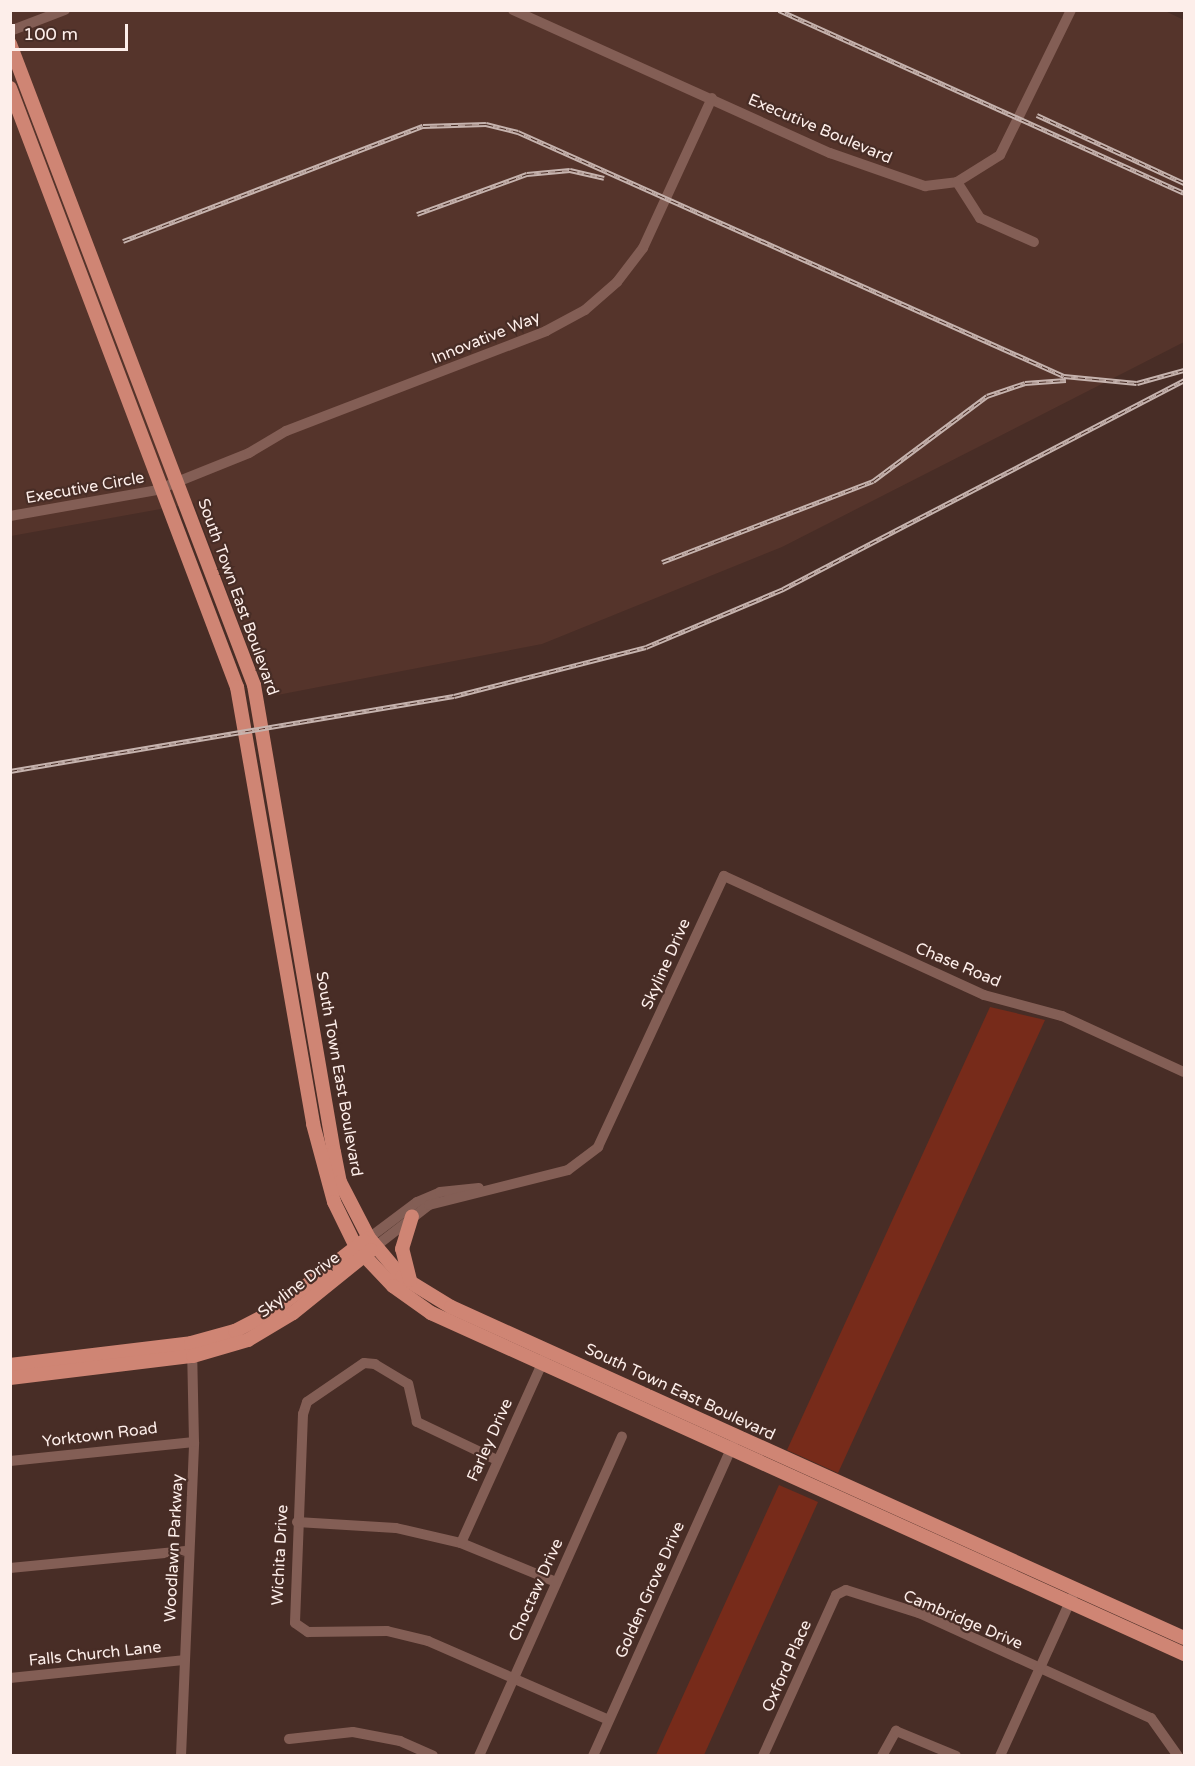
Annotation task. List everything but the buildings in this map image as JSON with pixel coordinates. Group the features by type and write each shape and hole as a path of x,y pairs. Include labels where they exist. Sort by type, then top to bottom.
{"main road":[{"name":"South Town East Boulevard","path":"10,44 179,482 220,592 261,714 340,1182 373,1242 414,1287 545,1355 1073,1595 1185,1638"},
{"name":"South Town East Boulevard","path":"10,88 165,487 243,713 313,1124 334,1202 360,1251 393,1286 431,1313 545,1355"},
{"path":"81,268 95,263"},
{"path":"205,598 220,592"},
{"path":"412,1216 402,1249 414,1287"},
{"name":"Skyline Drive","path":"10,1378 192,1349 272,1312 373,1242"},
{"name":"Skyline Drive","path":"10,1365 192,1349"},
{"name":"South Town East Boulevard","path":"1073,1595 1185,1654"}],"street":[{"path":"10,31 65,10"},
{"name":"Executive Boulevard","path":"513,10 898,178 925,186 957,182 1000,155 1071,10"},
{"name":"Innovative Way","path":"165,487 286,431 546,331 585,310 617,282 643,248 712,98"},
{"path":"957,182 980,218 1034,242"},
{"name":"Executive Circle","path":"10,516 165,487"},
{"name":"Skyline Drive","path":"373,1242 417,1202 440,1192 482,1188 568,1170 597,1147 724,876"},
{"name":"Chase Road","path":"724,876 984,995 1062,1016 1185,1072"},
{"name":"Skyline Drive","path":"373,1242 412,1216 482,1188"},
{"name":"Woodlawn Parkway","path":"181,1755 183,1660 194,1442 192,1349"},
{"name":"Farley Drive","path":"461,1543 545,1355"},
{"name":"Wichita Drive","path":"497,1460 417,1422 408,1384 364,1363 308,1401 297,1522 295,1623 308,1632 387,1631 428,1641 609,1719"},
{"name":"Choctaw Drive","path":"479,1755 622,1436"},
{"name":"Yorktown Road","path":"10,1461 194,1442"},
{"name":"Golden Grove Drive","path":"593,1755 734,1442"},
{"path":"297,1522 396,1528 461,1543 556,1582"},
{"path":"10,1568 188,1551"},
{"name":"Cambridge Drive","path":"841,1591 919,1613 1150,1718 1178,1755"},
{"name":"Oxford Place","path":"763,1755 841,1591"},
{"path":"1000,1755 1073,1595"},
{"name":"Falls Church Lane","path":"10,1678 183,1660"},
{"path":"882,1755 891,1735 904,1731 956,1755"},
{"path":"289,1739 353,1732 400,1741 433,1755"}],"shaded area":[{"path":"1163,10 1184,20 1184,342 782,547 542,644 267,697 194,503 11,536 11,11"},
{"path":"990,1007 1045,1020 838,1473 787,1450"},
{"path":"779,1485 818,1502 704,1755 656,1755"}],"railway":[{"path":"779,10 1184,193"},
{"path":"1037,115 1184,183"},
{"path":"123,241 423,126 486,124 518,132 1064,376 1137,383 1184,370"},
{"path":"417,214 527,174 570,170 604,178"},
{"path":"662,562 873,481 987,396 1025,383 1066,380"},
{"path":"10,771 454,696 646,647 783,589 1184,380"}]}
